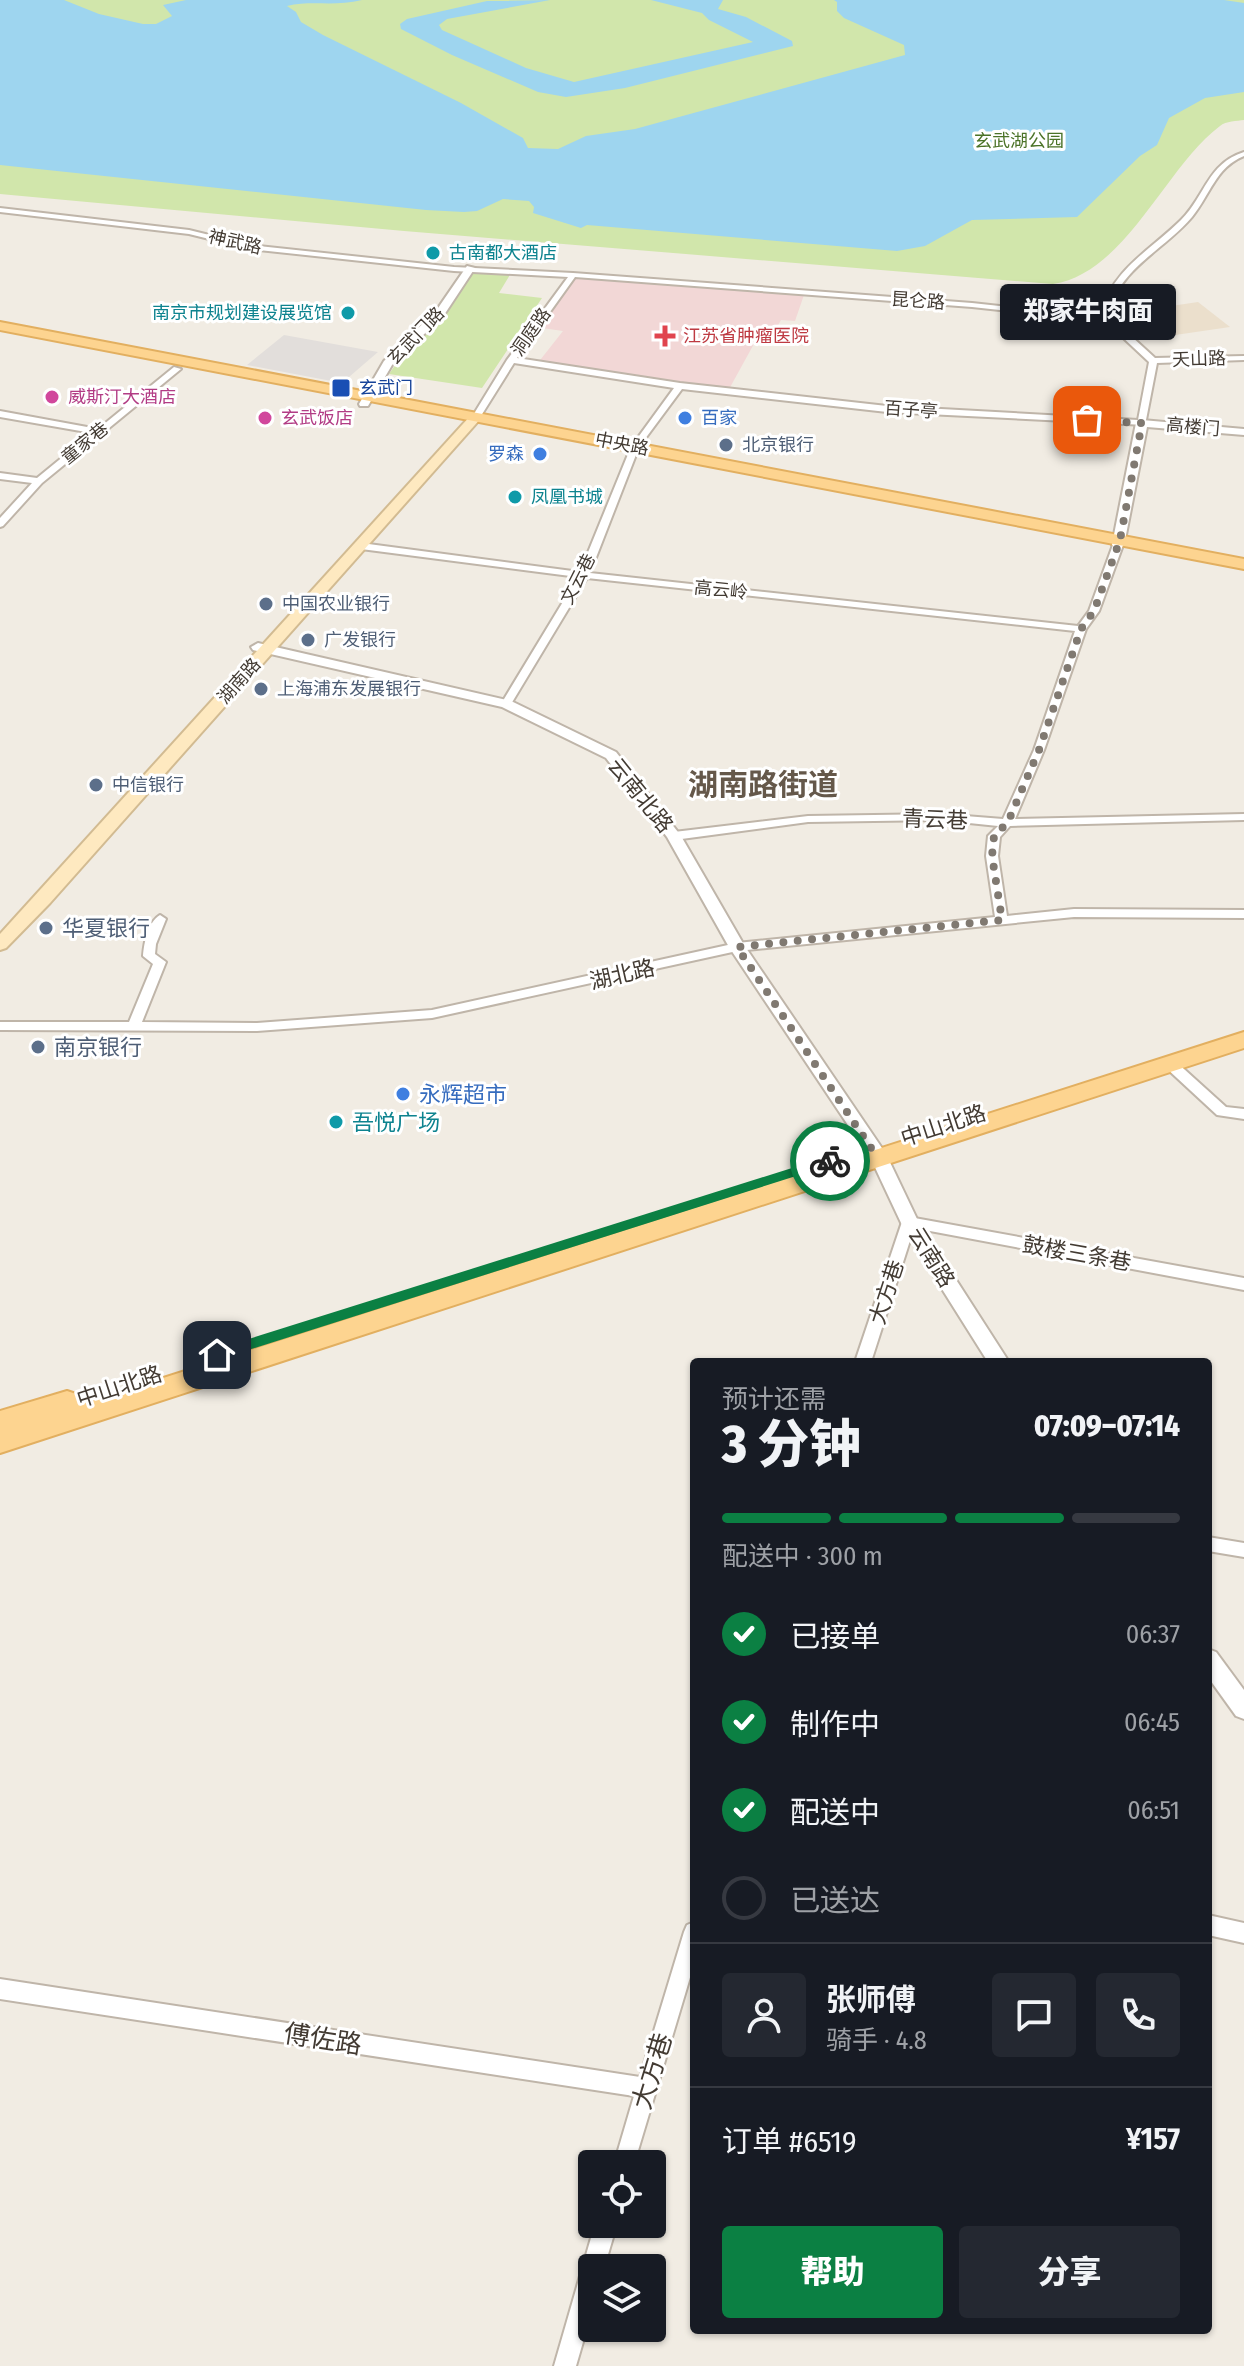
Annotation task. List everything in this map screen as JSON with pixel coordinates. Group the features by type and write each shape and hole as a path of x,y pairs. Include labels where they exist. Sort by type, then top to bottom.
{"main road":[{"name":"中央路","path":"0,326 366,400 1244,569"},
{"name":"中央路","path":"0,336 366,400"},
{"name":"湖南路","path":"0,944 44,899 262,648 361,546 470,420"},
{"name":"湖南路","path":"0,932 470,420"},
{"name":"中山北路","path":"0,1442 876,1154 1244,1029"},
{"path":"876,1154 1244,1040"},
{"name":"中山北路","path":"0,1422 876,1154"}],"street":[{"path":"1002,920 992,856 994,836 1008,822 1039,750 1081,629 1094,611 1119,543 1153,361 1104,316 1105,299 1148,250 1185,221 1220,166 1244,154"},
{"name":"神武路","path":"0,210 189,232 250,247 573,275"},
{"name":"玄武门路","path":"366,400 388,363 440,313 470,268"},
{"name":"昆仑路","path":"573,275 972,305 1072,316 1104,316"},
{"name":"洞庭路","path":"470,420 573,275"},
{"name":"天山路","path":"1153,361 1244,358"},
{"name":"百子亭","path":"511,360 680,386 887,409 1142,423"},
{"name":"童家巷","path":"0,524 39,481 177,369"},
{"path":"633,451 680,386"},
{"path":"0,414 100,432"},
{"name":"高楼门","path":"1142,423 1244,432"},
{"name":"文云巷","path":"506,704 584,575 633,451"},
{"path":"0,476 39,481"},
{"name":"高云岭","path":"361,546 584,575 1081,629"},
{"name":"云南北路","path":"262,648 506,704 611,755 674,836 737,947 876,1154"},
{"name":"青云巷","path":"674,836 808,819 940,817 1004,823 1244,817"},
{"name":"湖北路","path":"0,1026 257,1027 432,1014 737,947 1074,913 1244,914"},
{"path":"133,1028 160,962 149,956 150,944 160,919"},
{"path":"1169,1063 1222,1112 1244,1114"},
{"name":"云南路","path":"876,1154 909,1222 996,1358"},
{"name":"鼓楼三条巷","path":"909,1222 1244,1284"},
{"name":"大方巷","path":"864,1358 909,1222"},
{"path":"1212,1545 1244,1550"},
{"path":"1212,1664 1244,1708"},
{"path":"1212,1926 1244,1933"},
{"name":"大方巷","path":"628,2150 690,1945"},
{"name":"傅佐路","path":"0,1989 647,2088"},
{"path":"565,2366 578,2321"}],"shaded area":[{"name":"江苏省肿瘤医院","path":"573,275 805,292 795,321 781,320 768,343 755,342 728,391 537,364 563,331 535,327"},
{"path":"1198,302 1230,327 1134,341 1104,316"},
{"path":"284,335 378,352 342,383 247,365"}],"green space":[{"name":"玄武湖公园","path":"0,0 1244,0 1244,120 1222,124 1200,144 1123,240 1102,260 1079,276 1053,284 404,231 0,194"},
{"path":"474,270 511,273 499,293 542,298 482,388 389,374 412,341 444,313"}],"water":[{"name":"玄武湖公园","path":"0,0 64,0 99,14 156,24 172,16 163,5 186,0 362,0 287,6 296,12 301,22 323,35 461,103 523,138 528,148 558,149 586,136 635,129 905,55 904,45 844,18 837,11 834,0 1224,0 1244,3 1244,92 1205,98 1169,118 1157,145 1140,156 1077,217 972,220 925,246 897,251 587,225 581,228 533,213 534,207 529,201 503,199 477,211 426,210 0,165"},
{"path":"550,0 447,19 439,25 442,30 526,68 574,82 753,42 709,20 702,13 651,0 723,0 718,9 746,17 792,41 793,46 625,88 566,97 538,92 452,55 401,29 400,24 407,19 487,1"}],"way so far":[{"path":"830,1161 871,1148 737,947 1002,920 992,856 994,836 1008,822 1039,750 1081,629 1094,611 1120,540 1142,423 1087,420"}],"place":[{"name":"古南都大酒店","path":"433,253"},
{"name":"南京市规划建设展览馆","path":"348,313"},
{"name":"江苏省肿瘤医院","path":"665,336"},
{"name":"玄武门","path":"341,388"},
{"name":"威斯汀大酒店","path":"52,397"},
{"name":"玄武饭店","path":"265,418"},
{"name":"百家","path":"685,418"},
{"name":"郑家牛肉面","path":"1087,420"},
{"name":"北京银行","path":"726,445"},
{"name":"罗森","path":"540,454"},
{"name":"凤凰书城","path":"515,497"},
{"name":"中国农业银行","path":"266,604"},
{"name":"广发银行","path":"308,640"},
{"name":"上海浦东发展银行","path":"261,689"},
{"name":"中信银行","path":"96,785"},
{"name":"华夏银行","path":"46,928"},
{"name":"南京银行","path":"38,1047"},
{"name":"永辉超市","path":"403,1094"},
{"name":"吾悦广场","path":"336,1122"}],"district":[{"name":"湖南路街道","path":"763,785"}],"route":[{"path":"217,1355 830,1161"}]}
